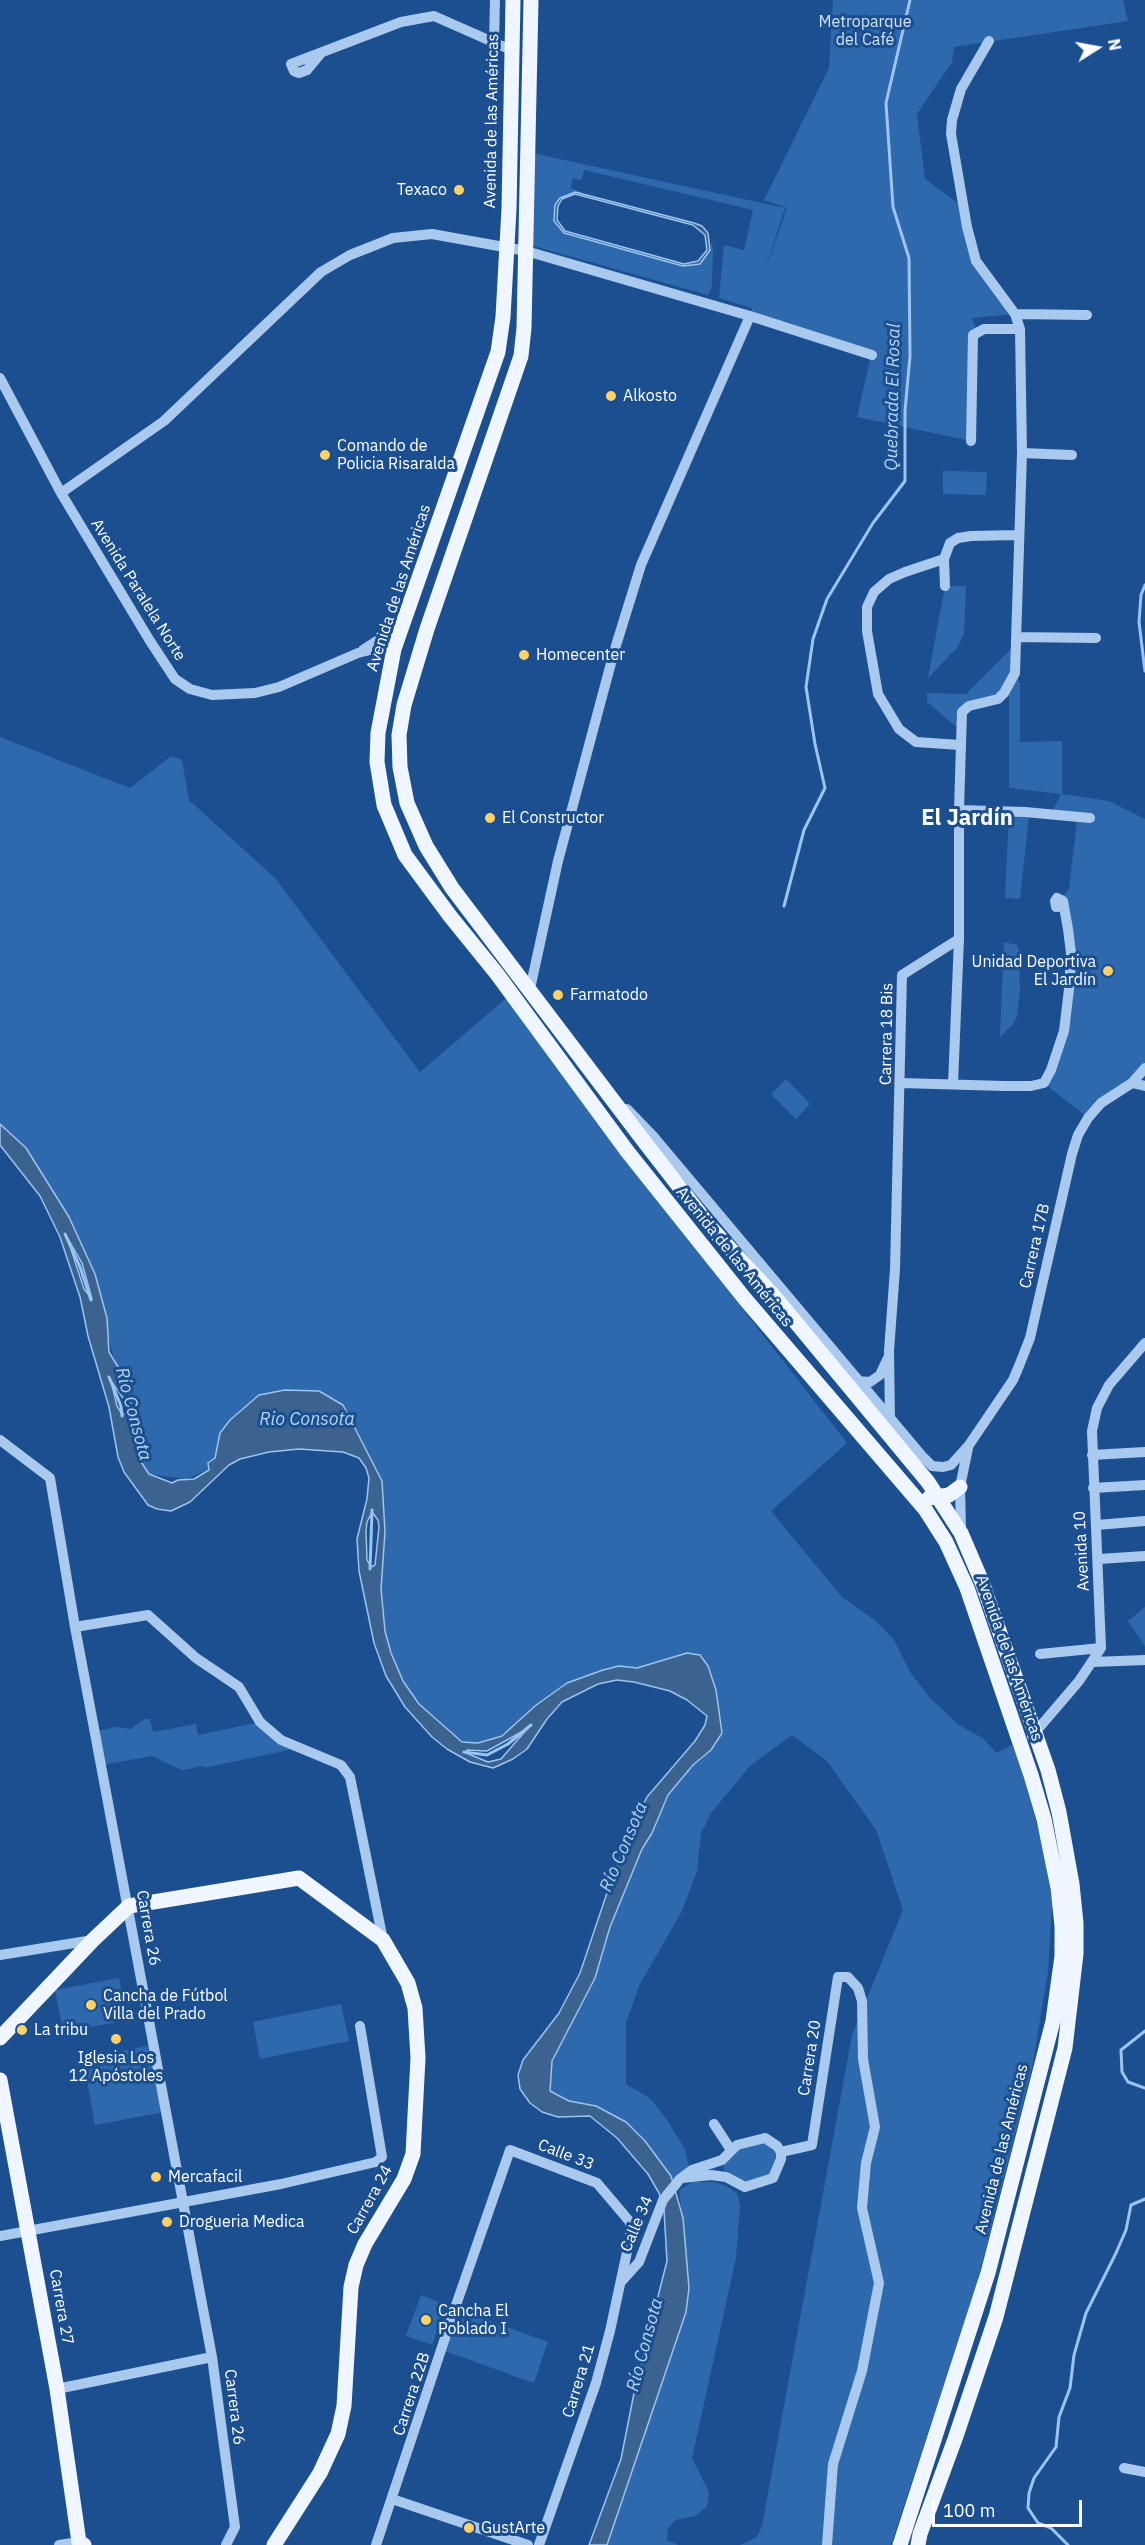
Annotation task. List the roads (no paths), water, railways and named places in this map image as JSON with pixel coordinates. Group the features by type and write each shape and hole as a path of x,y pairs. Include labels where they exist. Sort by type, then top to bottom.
{"main road":[{"name":"Avenida de las Américas","path":"513,0 509,209 503,317 498,352 394,650 382,702 378,733 377,762 384,805 405,855 497,974 627,1151 745,1299 925,1509 946,1542 967,1588 1020,1742 1044,1819 1058,1888 1062,1956 1053,2020 988,2273 900,2545"},
{"name":"Avenida de las Américas","path":"531,0 526,251 521,356 427,628 404,705 399,735 400,767 407,803 426,846 452,888 712,1229 774,1296 894,1440 961,1533 982,1582 1036,1735 1059,1812 1072,1884 1076,1923 1075,1975 1065,2048 996,2317 918,2545"},
{"path":"497,974 521,994 530,989"},
{"path":"745,1299 753,1293 761,1296 810,1351 841,1378"},
{"path":"878,1454 891,1462 919,1492 928,1498 949,1495 960,1487"},
{"name":"Carrera 24","path":"129,1906 299,1878 383,1940 408,1983 415,2008 418,2082 413,2154 404,2179 365,2244 356,2265 351,2287 344,2406 338,2434 320,2473 274,2545"},
{"path":"0,2038 93,1940 129,1906"},
{"name":"Carrera 27","path":"0,2080 57,2389 81,2543"}],"street":[{"path":"494,42 495,0"},
{"path":"321,53 401,22 434,16 511,50"},
{"path":"952,1084 959,939 962,712 969,706 998,699 1015,673 1020,535 1022,453 1020,330 1015,314 976,261 967,228 951,134 952,120 961,89 989,41"},
{"path":"61,493 164,421 321,272 350,255 393,238 432,234 526,251 750,316 872,355"},
{"path":"1015,314 1087,315"},
{"path":"530,989 561,850 614,652 641,566 750,316"},
{"path":"971,441 973,335 984,329 1020,330"},
{"name":"Avenida Paralela Norte","path":"0,378 61,493 175,679 190,689 212,695 255,693 279,687 358,653 404,624"},
{"path":"1022,453 1072,455"},
{"path":"945,586 944,560 950,543 958,538 1020,535"},
{"path":"944,560 889,579 874,592 867,607 867,631 878,694 899,729 916,742 960,746"},
{"path":"1016,637 1096,638"},
{"name":"Avenida Paralela Norte","path":"358,653 370,650 394,650"},
{"path":"959,810 1025,812 1090,818"},
{"path":"901,1083 1031,1086 1044,1083 1051,1070 1064,1031 1069,989 1071,952 1063,906"},
{"name":"Carrera 18 Bis","path":"894,1440 890,1419 889,1351 895,1269 902,975 959,939"},
{"name":"Carrera 17B","path":"890,1419 932,1466 944,1467 951,1464 969,1445 1013,1380 1030,1338 1078,1135 1088,1118 1101,1103 1132,1083 1145,1068"},
{"path":"1132,1083 1145,1086"},
{"name":"Carrera 18 Bis","path":"604,1087 653,1136 890,1419"},
{"name":"Avenida 10","path":"1101,1648 1092,1431 1097,1408 1109,1385 1145,1344"},
{"name":"Carrera 18 Bis","path":"859,1382 870,1382 880,1375 889,1351"},
{"path":"841,1378 859,1382"},
{"name":"Carrera 26","path":"0,1440 50,1478 75,1627 212,2357 235,2527 226,2545"},
{"name":"Carrera 17B","path":"961,1533 960,1487 969,1445"},
{"path":"1092,1455 1145,1452"},
{"path":"1093,1488 1145,1485"},
{"path":"1097,1525 1145,1521"},
{"path":"1099,1559 1145,1556"},
{"path":"75,1627 148,1615 196,1658 239,1687 261,1722 281,1740 341,1765 350,1777 383,1940"},
{"path":"1020,1742 1036,1735 1093,1662 1101,1648"},
{"path":"1040,1654 1101,1648"},
{"path":"1093,1662 1145,1660"},
{"path":"0,1955 93,1940"},
{"name":"Carrera 20","path":"781,2152 812,2145 838,1977 848,1977 854,1981 862,2001 863,2059 875,2127 866,2163 862,2208 879,2283 862,2371 833,2464 827,2545"},
{"path":"0,2236 327,2174 376,2162 382,2157 360,2026"},
{"path":"714,2124 731,2150"},
{"name":"Calle 34","path":"620,2283 639,2262 670,2189 682,2178 692,2170 722,2160 737,2145 765,2138 777,2146 781,2152"},
{"name":"Calle 33","path":"510,2150 597,2183 630,2222"},
{"name":"Carrera 22B","path":"376,2545 454,2308 510,2150"},
{"path":"682,2178 711,2175 726,2177 746,2187 773,2178 781,2159 781,2152"},
{"path":"722,2160 726,2177"},
{"name":"Carrera 21","path":"539,2545 596,2384 630,2238 630,2222"},
{"path":"57,2389 212,2357"},
{"path":"1124,2468 1145,2472"},
{"path":"392,2499 528,2545"},
{"path":"59,2545 81,2543"}],"water":[{"path":"575,192 694,223 702,226 708,233 710,250 700,264 683,266 564,233 554,221 555,205 560,198","holes":["575,194 693,225 705,235 707,250 698,261 684,264 565,231 557,220 558,206 562,199"]},
{"name":"Rio Consota","path":"0,1124 26,1148 69,1217 95,1274 107,1318 109,1352 127,1382 133,1417 133,1434 139,1459 149,1474 172,1483 178,1480 194,1479 209,1470 208,1463 215,1458 220,1433 230,1420 259,1395 285,1390 319,1391 343,1405 382,1481 385,1532 381,1589 385,1631 391,1653 403,1681 419,1704 462,1742 478,1743 502,1736 535,1706 567,1683 603,1670 619,1666 637,1668 687,1653 700,1655 708,1666 716,1690 722,1733 711,1750 693,1765 668,1795 652,1833 642,1849 610,1927 595,1978 552,2061 550,2091 569,2101 596,2106 626,2122 645,2141 671,2176 683,2218 689,2288 686,2312 607,2545 589,2545 621,2459 636,2383 667,2261 664,2210 659,2193 648,2174 617,2138 590,2116 558,2117 542,2112 530,2103 520,2089 518,2075 523,2060 559,2013 580,1973 614,1872 647,1797 695,1741 705,1725 707,1716 687,1700 670,1691 617,1680 598,1684 562,1702 547,1719 527,1749 513,1759 493,1768 470,1762 432,1737 405,1707 386,1676 374,1643 359,1571 357,1539 367,1499 369,1478 359,1458 343,1452 299,1449 269,1452 240,1459 229,1465 190,1502 171,1511 148,1505 124,1472 118,1457 109,1407 88,1336 80,1297 60,1237 40,1196 0,1145","holes":["67,1237 82,1263 92,1299 84,1289","111,1381 125,1401 128,1410 126,1414 122,1414 117,1406","372,1512 378,1520 379,1527 375,1565 371,1567 367,1560 367,1522","527,1729 501,1759 488,1762 466,1753 467,1750 487,1751"]}],"waterway":[{"name":"Quebrada El Rosal","path":"784,906 804,830 825,788 806,687 813,639 827,599 873,523 905,481 905,411 910,356 909,258 893,207 886,103 910,0"},
{"path":"1145,585 1141,595 1139,622 1145,671"},
{"name":"Río Consota","path":"65,1234 80,1267 91,1300"},
{"name":"Río Consota","path":"109,1377 121,1406 122,1416"},
{"name":"Río Consota","path":"370,1569 372,1510"},
{"name":"Río Consota","path":"464,1752 487,1755 508,1744 531,1725"},
{"path":"1145,2031 1121,2050 1122,2072 1128,2082 1145,2088"},
{"path":"1068,2545 1051,2528 1038,2523 1028,2508 1029,2493 1034,2478 1056,2447 1059,2417 1070,2388 1074,2355 1086,2313 1126,2230 1131,2205 1145,2199"}],"place":[{"name":"Texaco","path":"459,190"},
{"name":"Alkosto","path":"611,396"},
{"name":"Comando de Policia Risaralda","path":"325,455"},
{"name":"Homecenter","path":"524,655"},
{"name":"El Constructor","path":"490,818"},
{"name":"Unidad Deportiva El Jardín","path":"1108,971"},
{"name":"Farmatodo","path":"558,995"},
{"name":"Cancha de Fútbol Villa del Prado","path":"91,2005"},
{"name":"La tribu","path":"22,2030"},
{"name":"Iglesia Los 12 Apóstoles","path":"116,2039"},
{"name":"Mercafacil","path":"156,2177"},
{"name":"Drogueria Medica","path":"167,2222"},
{"name":"Cancha El Poblado I","path":"426,2320"},
{"name":"GustArte","path":"469,2528"}],"district":[{"name":"El Jardín","path":"967,819"}],"park label":[{"name":"Metroparque del Café","path":"865,31"}]}
